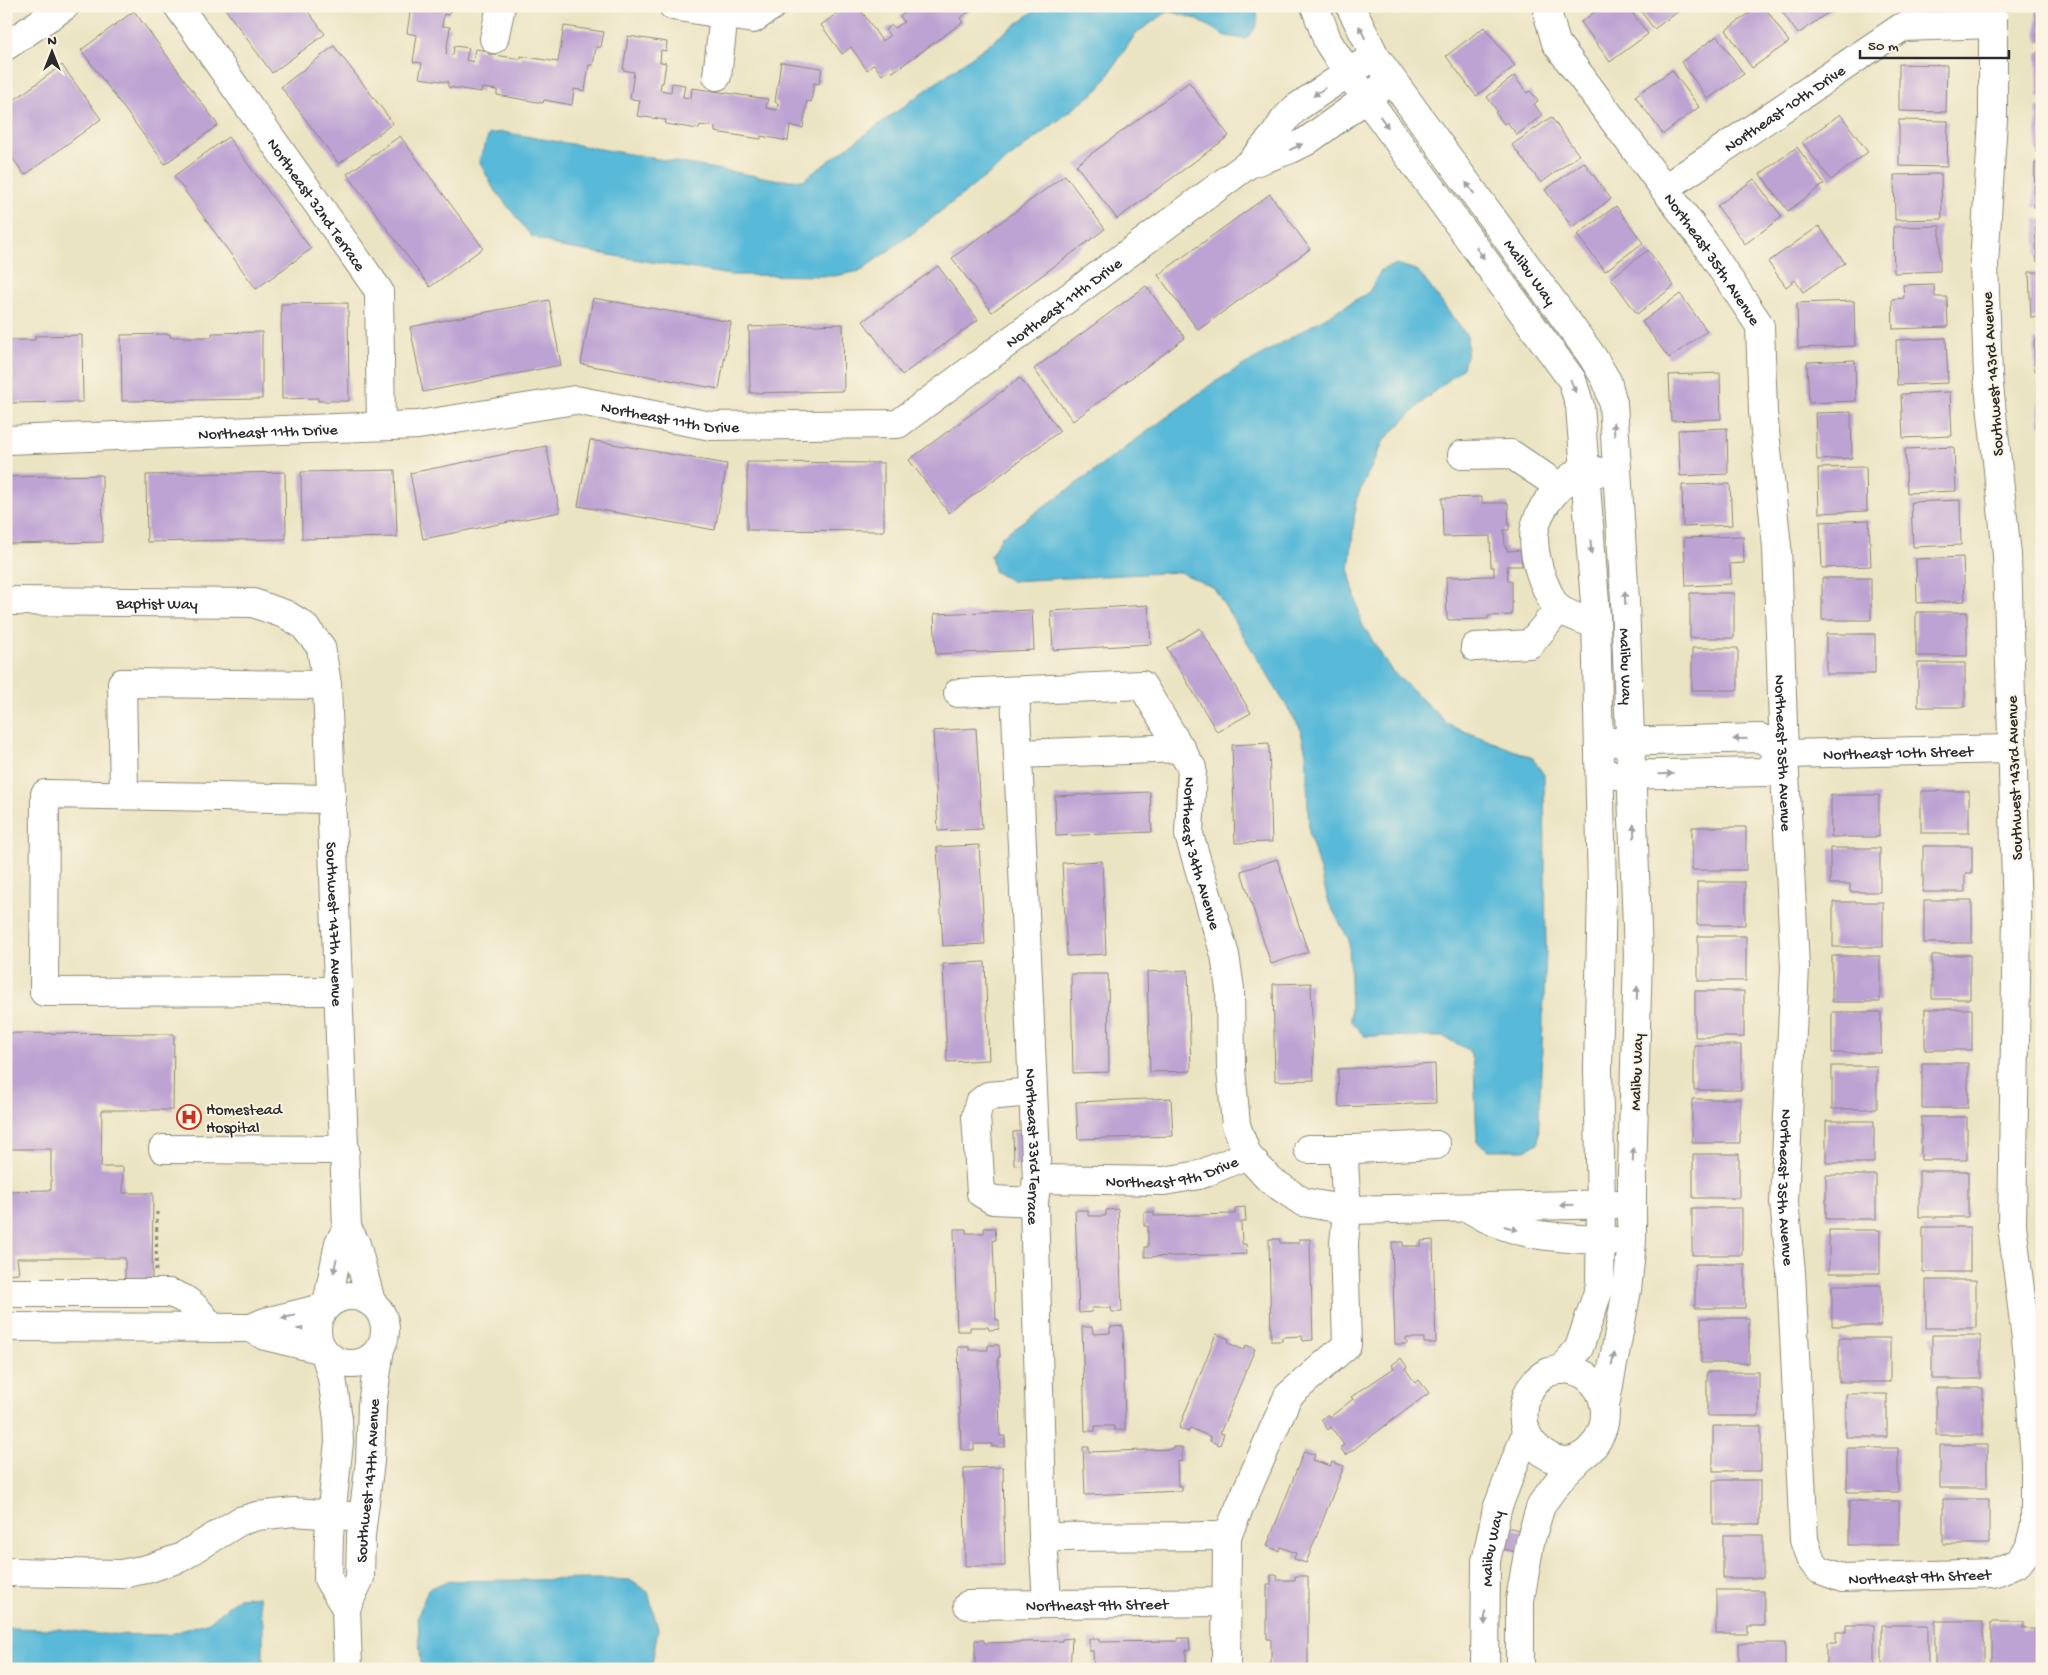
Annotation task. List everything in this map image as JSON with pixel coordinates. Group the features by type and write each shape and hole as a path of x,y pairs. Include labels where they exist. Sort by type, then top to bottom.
{"street":[{"path":"6,46 65,6"},
{"name":"Northeast 32nd Terrace","path":"178,6 379,291 381,426"},
{"path":"494,39 501,6"},
{"path":"673,6 724,14 758,11"},
{"name":"Malibu Way","path":"1315,6 1328,42 1366,98 1572,380 1580,406 1596,624 1602,890 1598,1069 1600,1286 1579,1348 1561,1370 1550,1372 1541,1377 1532,1386 1523,1408 1523,1421 1526,1432 1497,1509 1486,1561 1485,1669"},
{"name":"Malibu Way","path":"1350,6 1375,56 1592,356 1606,381 1613,403 1633,775 1638,955 1632,1241 1627,1290 1605,1406 1605,1426 1596,1444 1563,1475 1541,1505 1530,1542 1520,1600 1520,1669"},
{"name":"Northeast 35th Avenue","path":"1549,11 1556,43 1704,242 1760,326 1762,412 1777,547 1784,754 1795,967 1784,1202 1791,1272 1804,1540 1810,1558"},
{"path":"717,76 724,14"},
{"name":"Northeast 10th Drive","path":"1664,189 1902,27 1993,15"},
{"name":"Southwest 143rd Avenue","path":"1993,15 1993,119 1984,265 1988,376 2007,555 2017,917 2012,1225 2027,1347 2035,1460 2035,1524 2029,1549"},
{"name":"Northeast 11th Drive","path":"6,440 418,425 575,400 711,426 898,424 1250,163 1296,108 1375,56"},
{"name":"Northeast 11th Drive","path":"1250,163 1307,142 1392,80"},
{"path":"1462,455 1511,454 1560,487"},
{"path":"1596,624 1559,609 1548,592 1539,570 1535,528 1543,509 1560,487 1572,475 1585,467 1618,477"},
{"name":"Baptist Way","path":"6,601 253,603 287,615 303,626"},
{"path":"1475,647 1530,644 1559,609"},
{"name":"Southwest 147th Avenue","path":"303,626 321,647 327,685 332,799 347,1228 340,1244 327,1306"},
{"path":"124,795 122,683 327,685"},
{"name":"Northeast 34th Avenue","path":"958,694 1142,685 1192,768 1189,835 1225,955 1230,989 1231,1069 1236,1125 1247,1155"},
{"name":"Northeast 33rd Terrace","path":"1015,691 1032,1092 1043,1537 1047,1603"},
{"path":"1598,742 1761,738 1784,754 1766,772 1599,775"},
{"path":"1018,754 1181,748"},
{"name":"Northeast 10th Street","path":"1784,754 2011,748"},
{"path":"332,799 45,794 44,992 338,991"},
{"name":"Northeast 9th Drive","path":"1032,1092 988,1096 979,1103 976,1116 981,1193 993,1200 1035,1190 1164,1181 1199,1175 1247,1155 1270,1180 1302,1202 1347,1210 1633,1204"},
{"path":"1308,1149 1436,1146"},
{"path":"163,1149 344,1150"},
{"path":"1226,1669 1227,1536 1288,1396 1348,1345 1344,1244 1347,1210 1344,1163 1347,1155 1354,1149"},
{"path":"1467,1208 1489,1221 1543,1237 1632,1241"},
{"name":"Southwest 147th Avenue","path":"347,1228 356,1244 372,1302"},
{"path":"6,1293 169,1293 181,1296 191,1302 212,1328"},
{"path":"6,1327 251,1328 265,1322 327,1306 343,1297 352,1296 372,1302 381,1314 385,1331 380,1348 374,1355 359,1364 341,1362 324,1351 265,1336 251,1328"},
{"path":"324,1351 317,1332 320,1315 327,1306"},
{"name":"Southwest 147th Avenue","path":"348,1669 346,1608 360,1578 362,1517 370,1460 372,1405 380,1348"},
{"name":"Southwest 147th Avenue","path":"324,1351 338,1419 338,1442 330,1514 328,1579 346,1608"},
{"path":"1561,1370 1568,1369 1585,1375 1598,1388 1605,1406"},
{"path":"1526,1432 1536,1447 1550,1457 1566,1460 1582,1456"},
{"path":"1501,1497 1541,1505"},
{"path":"6,1572 120,1574 147,1569 180,1558 240,1521 274,1513 330,1514 362,1517"},
{"path":"1043,1537 1227,1536"},
{"name":"Northeast 9th Street","path":"1810,1558 1818,1569 1842,1578 1993,1573 2018,1563 2029,1549"},
{"name":"Northeast 9th Street","path":"968,1605 1226,1602"}],"path":[{"path":"156,1272 157,1212"}],"water":[{"path":"1041,6 1256,6 1258,16 1255,28 1246,39 1226,36 1196,19 1169,11 1136,33 1099,89 910,235 860,271 835,276 730,275 561,247 531,236 492,186 479,160 489,134 502,132 780,180 803,180"},
{"path":"1397,264 1418,271 1467,336 1468,347 1463,368 1428,397 1384,440 1356,500 1349,572 1362,624 1391,670 1449,725 1533,758 1544,775 1546,949 1538,1144 1524,1150 1489,1150 1477,1142 1474,1066 1469,1050 1444,1037 1364,1036 1351,1021 1349,940 1329,903 1309,832 1306,753 1300,728 1214,588 1180,572 1011,581 994,571 991,555 1002,536 1068,490 1213,383 1369,292 1381,270"},
{"path":"630,1580 648,1592 658,1629 651,1669 421,1669 418,1616 428,1589 447,1581"},
{"path":"259,1596 263,1624 263,1663 257,1669 6,1669 6,1628 59,1629 95,1634 168,1635 209,1622 238,1598"}],"building":[{"path":"6,6 16,6 6,14"},
{"path":"223,6 304,6 325,34 272,73"},
{"path":"411,6 451,6 449,15 444,14 442,26 450,27 446,54 453,55 454,46 469,48 466,60 473,62 475,49 489,51 488,54 521,59 521,56 558,62 564,26 604,32 601,47 596,47 593,65 589,65 585,91 574,89 572,105 544,100 543,103 497,95 497,90 482,88 481,92 448,87 448,82 419,78 422,63 413,62 417,35 407,33"},
{"path":"847,6 858,6 882,41 890,36 885,30 892,25 895,28 904,22 900,16 913,7 915,10 925,6 977,6 960,18 963,22 893,72 890,69 882,75 874,64 867,70 851,47 842,54 821,25"},
{"path":"1603,6 1627,6 1648,34 1610,62 1581,22"},
{"path":"1637,6 1686,6 1654,29"},
{"path":"1759,6 1764,6 1789,42 1752,68 1726,30"},
{"path":"1778,6 1833,6 1834,8 1798,34"},
{"path":"2036,6 2042,6 2042,41 2037,42"},
{"path":"134,11 218,125 165,164 81,50"},
{"path":"1484,27 1515,66 1476,96 1446,56"},
{"path":"628,36 667,42 666,51 661,50 660,62 666,63 660,90 671,92 672,83 685,85 683,97 691,98 692,88 768,99 766,108 777,110 778,103 775,102 781,62 822,68 819,84 814,83 811,102 807,101 803,128 790,126 788,141 761,136 761,139 715,132 715,127 700,125 699,129 665,124 666,120 637,116 640,100 630,99 634,72 623,70"},
{"path":"1717,36 1744,74 1708,99 1681,62"},
{"path":"334,46 393,123 339,164 281,87"},
{"path":"2037,52 2042,52 2042,97 2038,97"},
{"path":"1899,64 1947,65 1946,112 1899,111"},
{"path":"62,65 101,119 25,175 6,150 6,106"},
{"path":"1672,70 1699,107 1663,134 1635,96"},
{"path":"1514,76 1527,93 1530,91 1538,101 1534,104 1542,115 1517,135 1507,122 1504,124 1487,97"},
{"path":"1189,82 1229,136 1117,219 1076,165"},
{"path":"2037,107 2042,107 2042,152 2036,152"},
{"path":"1840,114 1868,152 1831,180 1802,142"},
{"path":"1551,117 1579,155 1541,183 1512,145"},
{"path":"1899,120 1948,121 1947,167 1899,166"},
{"path":"400,136 483,248 430,287 347,174"},
{"path":"228,137 311,249 256,289 174,176"},
{"path":"1797,147 1824,184 1788,211 1760,174"},
{"path":"1584,162 1611,199 1572,227 1545,190"},
{"path":"2035,163 2042,163 2042,208 2034,207"},
{"path":"1941,174 1942,219 1895,220 1894,175"},
{"path":"1065,175 1105,229 992,312 952,258"},
{"path":"1754,179 1782,217 1745,244 1717,206"},
{"path":"1270,194 1310,249 1198,330 1158,275"},
{"path":"1616,206 1643,243 1605,271 1577,235"},
{"path":"2035,219 2042,219 2042,262 2037,262"},
{"path":"1819,226 1845,263 1803,292 1795,280 1786,287 1768,262"},
{"path":"1940,226 1940,271 1894,273 1893,227"},
{"path":"1648,250 1674,286 1637,314 1611,278"},
{"path":"938,266 978,320 902,375 863,321"},
{"path":"2029,272 2042,272 2042,317 2031,318"},
{"path":"1934,284 1935,297 1947,297 1948,327 1893,329 1892,299 1904,298 1903,285"},
{"path":"1146,286 1185,338 1073,421 1034,369"},
{"path":"1680,294 1707,331 1669,358 1642,322"},
{"path":"593,298 731,322 719,389 581,364"},
{"path":"549,300 561,365 423,392 410,327"},
{"path":"1854,301 1855,346 1798,348 1797,303"},
{"path":"348,303 349,401 318,401 318,398 282,399 281,304"},
{"path":"843,324 844,391 750,393 749,327"},
{"path":"262,332 262,399 122,401 121,335 170,334 170,337 212,337 212,333"},
{"path":"82,335 83,402 6,403 6,340 35,340 35,336"},
{"path":"1946,338 1948,383 1897,385 1896,340"},
{"path":"2034,340 2042,340 2042,371 2035,371"},
{"path":"1855,360 1856,401 1809,403 1807,362"},
{"path":"1720,373 1721,419 1671,421 1669,375"},
{"path":"1020,378 1060,431 949,513 909,460"},
{"path":"2038,382 2042,382 2042,425 2039,426"},
{"path":"1950,392 1952,436 1903,438 1901,394"},
{"path":"1851,412 1852,458 1817,460 1815,413"},
{"path":"1727,428 1728,474 1680,476 1678,430"},
{"path":"590,440 727,464 715,530 578,506"},
{"path":"546,446 560,512 423,539 410,473"},
{"path":"1954,447 1956,491 1907,493 1905,449"},
{"path":"747,462 884,463 884,531 747,530"},
{"path":"1866,467 1867,511 1819,513 1818,468"},
{"path":"395,470 397,537 302,539 301,472"},
{"path":"285,472 286,539 147,542 146,475"},
{"path":"102,475 103,542 6,544 6,477"},
{"path":"1730,484 1732,525 1683,527 1682,485"},
{"path":"1482,497 1482,503 1508,503 1509,530 1504,530 1505,547 1507,547 1507,551 1521,550 1522,566 1507,566 1508,581 1512,581 1512,615 1488,616 1488,619 1447,620 1446,577 1494,576 1494,567 1491,567 1490,536 1443,537 1442,498"},
{"path":"1960,500 1961,545 1913,547 1911,502"},
{"path":"1869,520 1871,566 1822,568 1820,522"},
{"path":"1743,536 1744,563 1730,564 1731,584 1686,586 1684,538"},
{"path":"1963,557 1965,601 1917,603 1916,559"},
{"path":"1822,578 1871,578 1871,620 1822,620"},
{"path":"1690,593 1734,593 1734,638 1690,638"},
{"path":"1148,605 1151,644 1053,650 1051,611"},
{"path":"1032,610 1034,650 936,654 934,614"},
{"path":"1916,612 1967,612 1967,656 1916,656"},
{"path":"1200,628 1251,713 1217,732 1167,648"},
{"path":"1826,634 1875,634 1875,674 1826,674"},
{"path":"1692,648 1738,648 1738,690 1692,690"},
{"path":"1918,663 1965,663 1965,707 1918,707"},
{"path":"976,728 982,829 938,831 933,731"},
{"path":"1269,743 1272,842 1235,843 1232,745"},
{"path":"1921,791 1969,791 1969,833 1921,833"},
{"path":"1150,792 1152,832 1056,836 1055,796"},
{"path":"1831,795 1879,795 1879,837 1831,837"},
{"path":"1692,827 1746,827 1746,870 1692,870"},
{"path":"979,845 985,944 943,946 937,847"},
{"path":"1923,846 1972,846 1972,873 1965,873 1965,892 1923,892"},
{"path":"1830,848 1880,848 1880,892 1850,892 1850,884 1830,884"},
{"path":"1277,859 1308,952 1271,964 1241,871"},
{"path":"1102,861 1106,954 1067,956 1062,863"},
{"path":"1697,882 1745,882 1745,925 1697,925"},
{"path":"1924,900 1972,900 1972,943 1924,943"},
{"path":"1833,902 1883,902 1883,947 1833,947"},
{"path":"1698,936 1746,936 1746,981 1698,981"},
{"path":"1932,955 1970,955 1970,999 1932,999"},
{"path":"1832,956 1880,956 1880,1002 1832,1002"},
{"path":"985,962 989,1060 947,1062 943,964"},
{"path":"1188,970 1191,1071 1150,1072 1147,972"},
{"path":"1071,974 1108,974 1109,1072 1073,1073"},
{"path":"1311,983 1314,1080 1275,1081 1273,984"},
{"path":"1695,991 1744,991 1744,1037 1695,1037"},
{"path":"1925,1009 1972,1009 1972,1050 1925,1050"},
{"path":"1832,1012 1881,1012 1881,1053 1832,1053"},
{"name":"Homestead Hospital","path":"6,1033 174,1034 173,1110 102,1110 101,1167 123,1167 123,1193 153,1193 152,1281 125,1281 125,1258 17,1258 19,1273 6,1274 6,1191 51,1190 51,1149 6,1149"},
{"path":"1694,1045 1741,1045 1741,1090 1694,1090"},
{"path":"1922,1063 1968,1063 1968,1108 1922,1108"},
{"path":"1435,1064 1436,1103 1339,1107 1338,1069"},
{"path":"1832,1066 1877,1066 1877,1109 1832,1109"},
{"path":"1171,1098 1173,1136 1078,1139 1076,1102"},
{"path":"1692,1099 1740,1099 1740,1143 1692,1143"},
{"path":"1921,1117 1967,1117 1967,1160 1921,1160"},
{"path":"1826,1121 1874,1121 1874,1163 1826,1163"},
{"path":"1029,1131 1030,1164 1014,1165 1013,1132"},
{"path":"1693,1154 1739,1154 1739,1198 1693,1198"},
{"path":"1919,1171 1968,1171 1968,1217 1919,1217"},
{"path":"1826,1175 1876,1175 1876,1219 1826,1219"},
{"path":"1245,1207 1246,1222 1241,1222 1242,1244 1246,1244 1247,1254 1145,1257 1145,1247 1148,1247 1148,1226 1144,1226 1144,1212 1154,1212 1154,1216 1235,1214 1235,1208"},
{"path":"1692,1208 1742,1208 1742,1255 1692,1255"},
{"path":"1118,1209 1122,1312 1112,1312 1111,1308 1091,1308 1092,1312 1079,1313 1075,1210 1088,1210 1088,1216 1106,1216 1106,1210"},
{"path":"1923,1227 1970,1227 1970,1272 1923,1272"},
{"path":"984,1228 995,1228 996,1240 993,1240 996,1320 999,1320 999,1329 989,1330 988,1327 970,1327 970,1331 957,1331 954,1229 966,1229 966,1233 984,1233"},
{"path":"1829,1230 1880,1230 1880,1273 1829,1273"},
{"path":"1269,1239 1280,1239 1280,1243 1299,1243 1299,1239 1310,1239 1313,1340 1303,1341 1302,1336 1282,1337 1282,1341 1271,1341"},
{"path":"1433,1240 1436,1343 1424,1343 1424,1338 1406,1338 1407,1344 1395,1344 1392,1242 1403,1242 1403,1246 1421,1246 1421,1241"},
{"path":"1695,1264 1745,1264 1745,1308 1695,1308"},
{"path":"1926,1280 1976,1280 1976,1328 1926,1328"},
{"path":"1832,1285 1881,1285 1881,1326 1832,1326"},
{"path":"1701,1318 1749,1318 1749,1363 1701,1363"},
{"path":"1123,1326 1125,1430 1114,1430 1114,1426 1095,1426 1095,1431 1085,1431 1082,1327 1092,1327 1093,1334 1110,1333 1110,1327"},
{"path":"1216,1334 1229,1339 1228,1343 1244,1350 1246,1345 1255,1349 1220,1433 1224,1434 1220,1445 1210,1441 1211,1437 1190,1428 1188,1432 1179,1428"},
{"path":"1932,1335 1981,1335 1981,1379 1932,1379"},
{"path":"1839,1338 1890,1338 1890,1382 1839,1382"},
{"path":"988,1345 999,1345 1000,1436 1005,1436 1005,1447 992,1447 992,1444 974,1444 974,1450 961,1450 958,1347 969,1347 969,1350 988,1350"},
{"path":"1401,1358 1415,1383 1419,1380 1429,1393 1346,1455 1340,1448 1344,1445 1331,1427 1328,1430 1321,1420 1328,1414 1330,1417 1353,1399 1351,1397 1394,1368 1392,1365"},
{"path":"1707,1372 1759,1372 1759,1416 1707,1416"},
{"path":"1936,1388 1983,1388 1983,1435 1936,1435"},
{"path":"1846,1394 1887,1394 1887,1437 1846,1437"},
{"path":"1713,1426 1761,1426 1761,1471 1713,1471"},
{"path":"1940,1445 1987,1445 1987,1488 1940,1488"},
{"path":"1083,1447 1089,1447 1089,1452 1182,1447 1182,1461 1177,1462 1178,1486 1182,1486 1182,1491 1085,1495"},
{"path":"1847,1448 1898,1448 1898,1492 1847,1492"},
{"path":"1304,1451 1315,1455 1313,1460 1330,1466 1332,1462 1344,1466 1306,1563 1294,1559 1296,1553 1280,1547 1279,1551 1267,1546"},
{"path":"1003,1467 1005,1566 965,1566 964,1468"},
{"path":"1713,1480 1760,1480 1760,1524 1713,1524"},
{"path":"1943,1499 1989,1499 1989,1544 1943,1544"},
{"path":"1849,1501 1899,1501 1899,1545 1849,1545"},
{"path":"1506,1527 1524,1531 1517,1552 1502,1549"},
{"path":"1723,1535 1763,1535 1763,1578 1723,1578"},
{"path":"1271,1575 1277,1575 1277,1580 1295,1580 1295,1576 1308,1576 1308,1669 1265,1669 1265,1665 1271,1665 1271,1639 1267,1639 1267,1585 1271,1585"},
{"path":"1716,1590 1764,1590 1764,1626 1748,1626 1748,1634 1716,1634"},
{"path":"1935,1621 1983,1621 1983,1668 1935,1668"},
{"path":"1991,1622 2023,1622 2023,1629 2035,1629 2035,1669 1991,1669"},
{"path":"1846,1625 1874,1625 1874,1669 1826,1669 1826,1643 1836,1643 1836,1632 1846,1632"},
{"path":"1882,1625 1928,1625 1928,1669 1882,1669"},
{"path":"1072,1638 1070,1669 975,1669 975,1640 984,1640 984,1643 1062,1641 1062,1639"},
{"path":"1178,1638 1189,1638 1190,1650 1186,1650 1186,1669 1094,1669 1093,1651 1089,1651 1089,1639 1099,1639 1099,1642 1178,1641"},
{"path":"1739,1643 1785,1643 1785,1669 1739,1669"}],"place":[{"name":"Homestead Hospital","path":"189,1117"}]}
